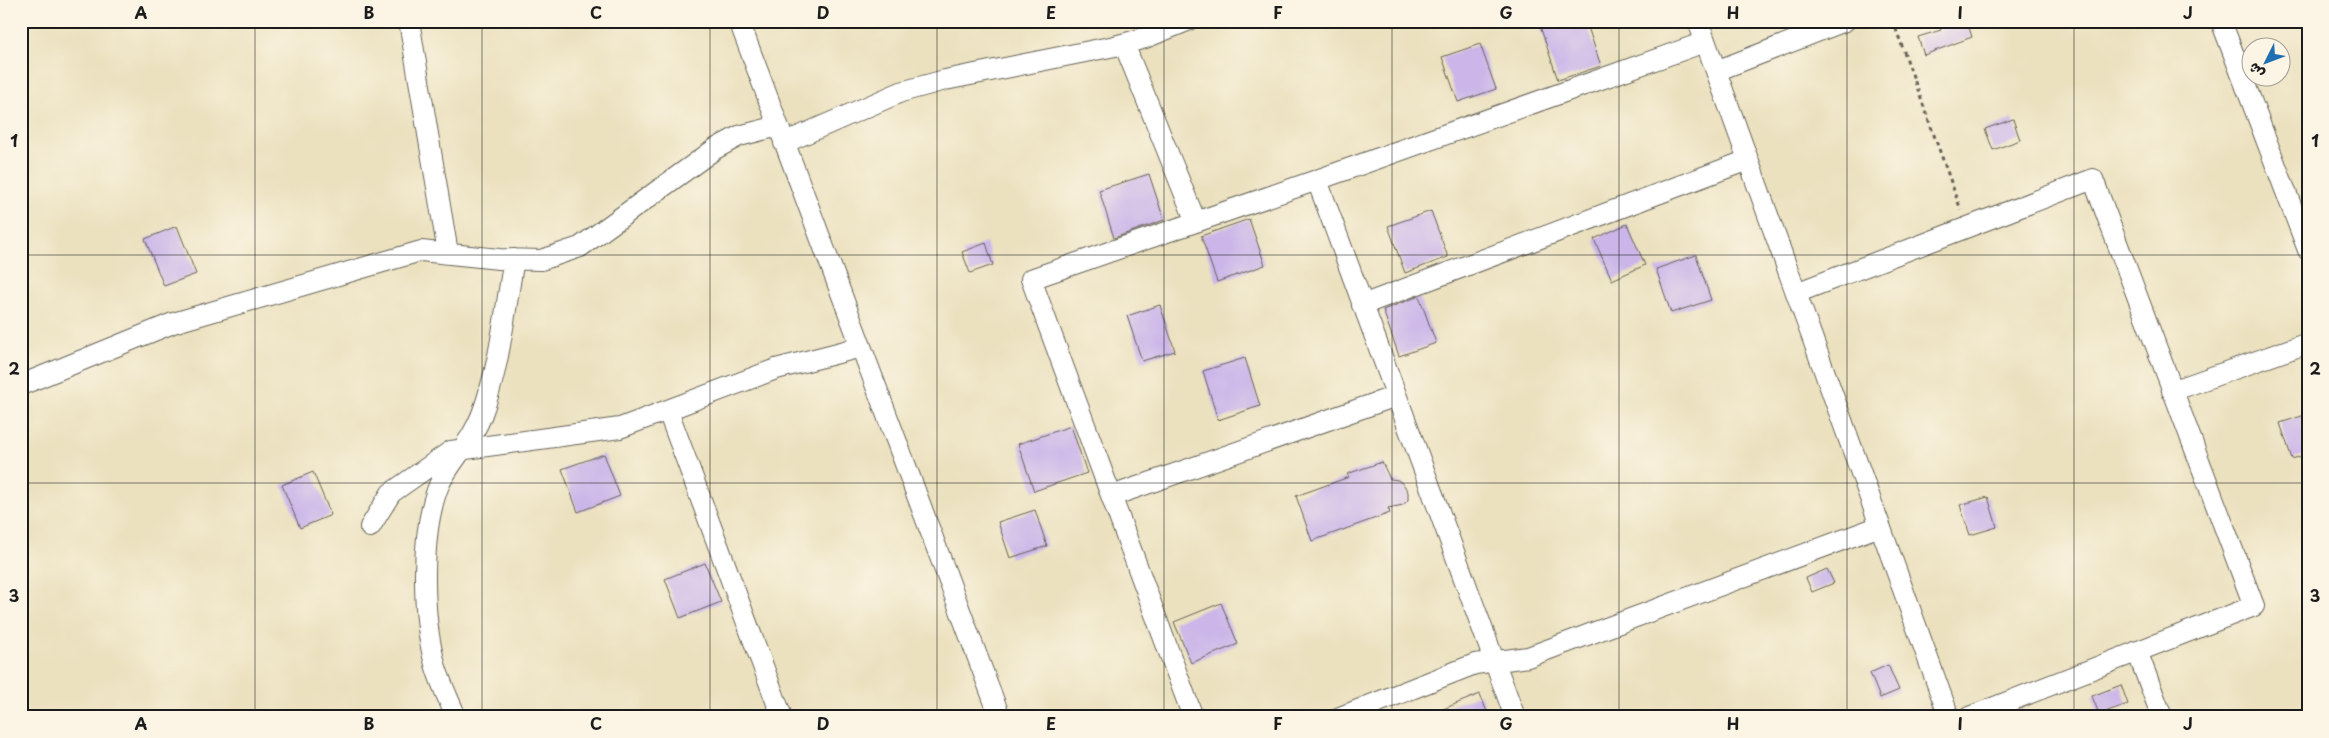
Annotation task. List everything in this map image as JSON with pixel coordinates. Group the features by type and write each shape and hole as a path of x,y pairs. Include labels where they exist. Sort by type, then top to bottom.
{"street":[{"path":"409,21 448,253"},
{"path":"739,21 1000,717"},
{"path":"21,385 173,323 412,254 421,252 448,253 541,260 580,247 715,149 739,136 781,134 901,92 945,80 1124,44 1142,30 1187,21"},
{"path":"1698,21 1949,717"},
{"path":"1716,71 1845,21"},
{"path":"2221,21 2308,250"},
{"path":"1193,717 1031,279 1705,42"},
{"path":"1124,44 1196,222"},
{"path":"1362,305 1748,160"},
{"path":"1796,293 2093,179 2254,606 1969,717"},
{"path":"1316,180 1515,717"},
{"path":"456,717 435,664 424,598 430,513 440,484 473,436 483,413 497,358 514,259"},
{"path":"2172,391 2308,343"},
{"path":"370,526 391,493 451,451 620,428 776,369 862,347"},
{"path":"1112,496 1396,396"},
{"path":"668,410 782,717"},
{"path":"1340,717 1475,664 1528,657 1880,526"},
{"path":"2137,651 2162,717"}],"path":[{"path":"1893,21 1968,227"}],"building":[{"path":"1555,21 1586,21 1601,66 1558,80 1540,26"},
{"path":"1938,21 1967,21 1972,37 1924,55 1918,37 1941,30"},
{"path":"1480,44 1496,89 1458,102 1442,57"},
{"path":"2013,119 2020,140 1993,150 1985,129"},
{"path":"1149,174 1164,220 1114,238 1099,190"},
{"path":"1431,211 1448,257 1405,273 1388,226"},
{"path":"1249,219 1265,265 1217,282 1201,236"},
{"path":"1627,224 1645,265 1612,280 1594,239"},
{"path":"177,226 196,274 164,286 145,239"},
{"path":"986,243 993,265 970,273 962,252"},
{"path":"1696,255 1711,300 1671,313 1656,269"},
{"path":"1419,296 1436,343 1399,356 1383,310"},
{"path":"1160,305 1175,351 1142,361 1127,316"},
{"path":"1245,358 1260,406 1218,420 1203,371"},
{"path":"2308,414 2308,454 2292,459 2280,423"},
{"path":"1071,426 1087,473 1034,491 1018,444"},
{"path":"604,454 620,496 578,512 562,469"},
{"path":"1382,462 1390,479 1398,480 1404,485 1408,492 1408,500 1403,505 1388,508 1390,513 1312,541 1296,496 1349,477 1347,474"},
{"path":"313,472 331,515 300,528 282,485"},
{"path":"1988,497 1997,527 1970,535 1960,505"},
{"path":"1035,510 1047,546 1010,558 998,522"},
{"path":"705,563 721,602 680,618 665,579"},
{"path":"1827,569 1834,583 1812,592 1806,578"},
{"path":"1221,603 1238,644 1191,663 1174,622"},
{"path":"1888,665 1899,690 1880,698 1870,673"},
{"path":"2121,685 2128,704 2099,714 2092,696"},
{"path":"1480,694 1489,717 1426,717 1426,716"}]}
